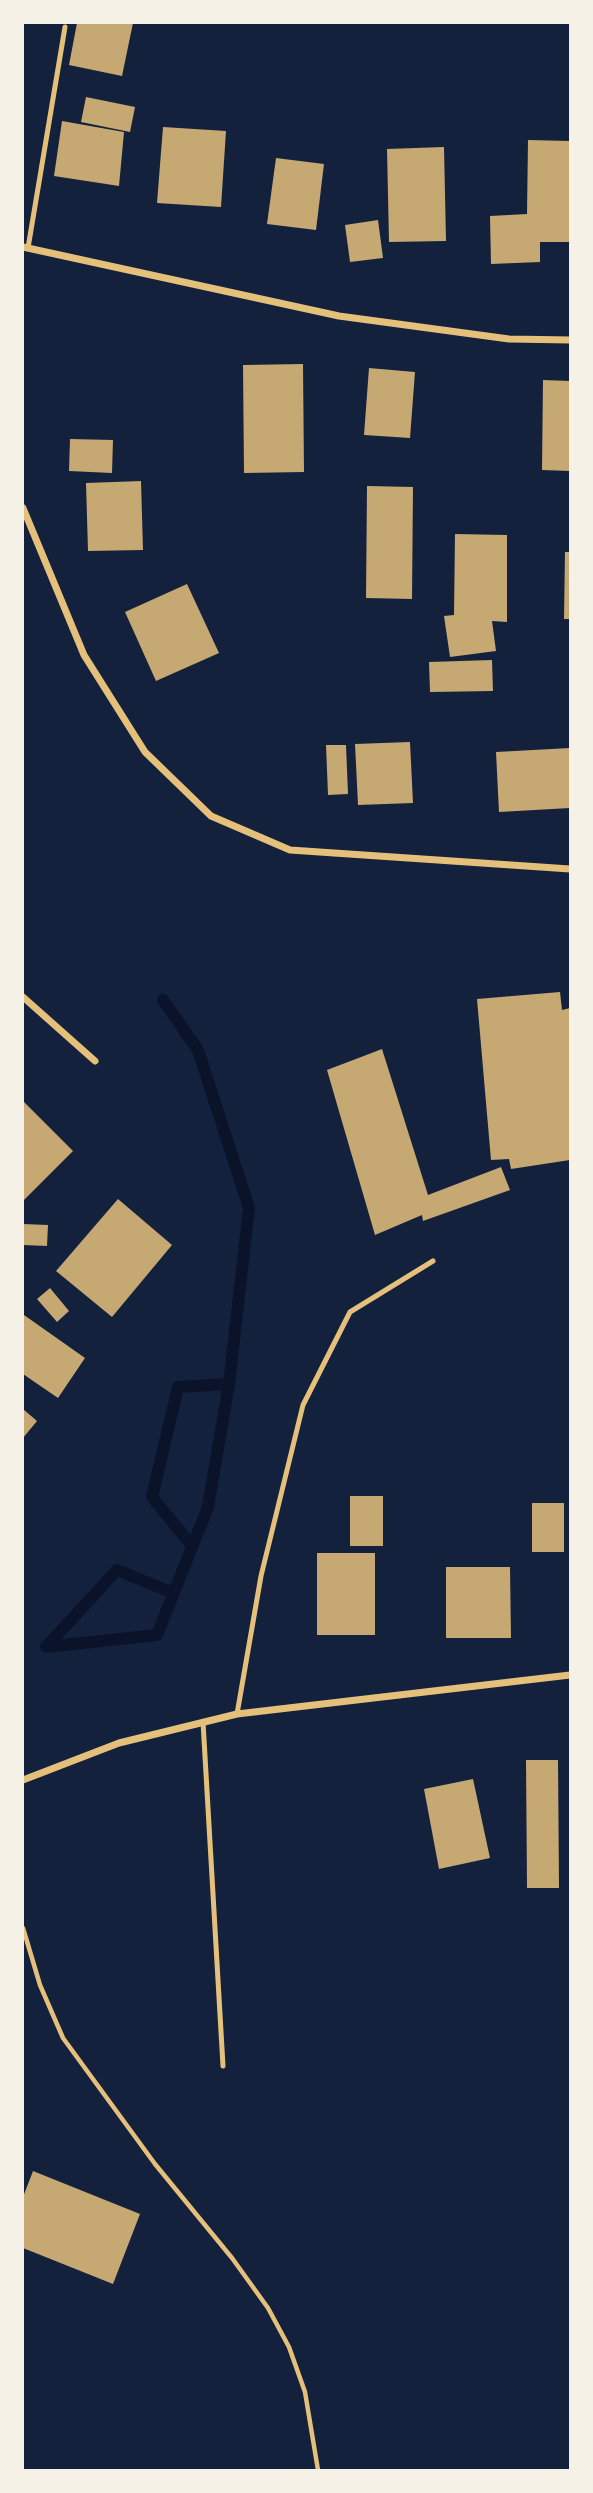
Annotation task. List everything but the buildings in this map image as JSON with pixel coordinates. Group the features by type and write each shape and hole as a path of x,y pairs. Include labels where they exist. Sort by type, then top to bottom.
{"street":[{"path":"25,248 339,316 509,339 570,340"},
{"path":"23,508 84,656 145,752 211,816 290,850 570,869"},
{"path":"23,997 94,1061"},
{"path":"23,1780 119,1743 237,1714 570,1675"}],"lane":[{"path":"25,248 65,27"},
{"path":"237,1714 261,1576 303,1405 350,1312 433,1261"},
{"path":"203,1722 223,2066"}],"path":[{"path":"23,1928 40,1985 63,2038 155,2164 232,2258 268,2308 284,2337 305,2392 318,2470"}],"waterway":[{"path":"46,1647 157,1635 208,1507 229,1384 249,1208 198,1050 163,1000"},
{"path":"192,1546 152,1497 178,1387 229,1384"},
{"path":"46,1647 117,1570 173,1593"}]}
